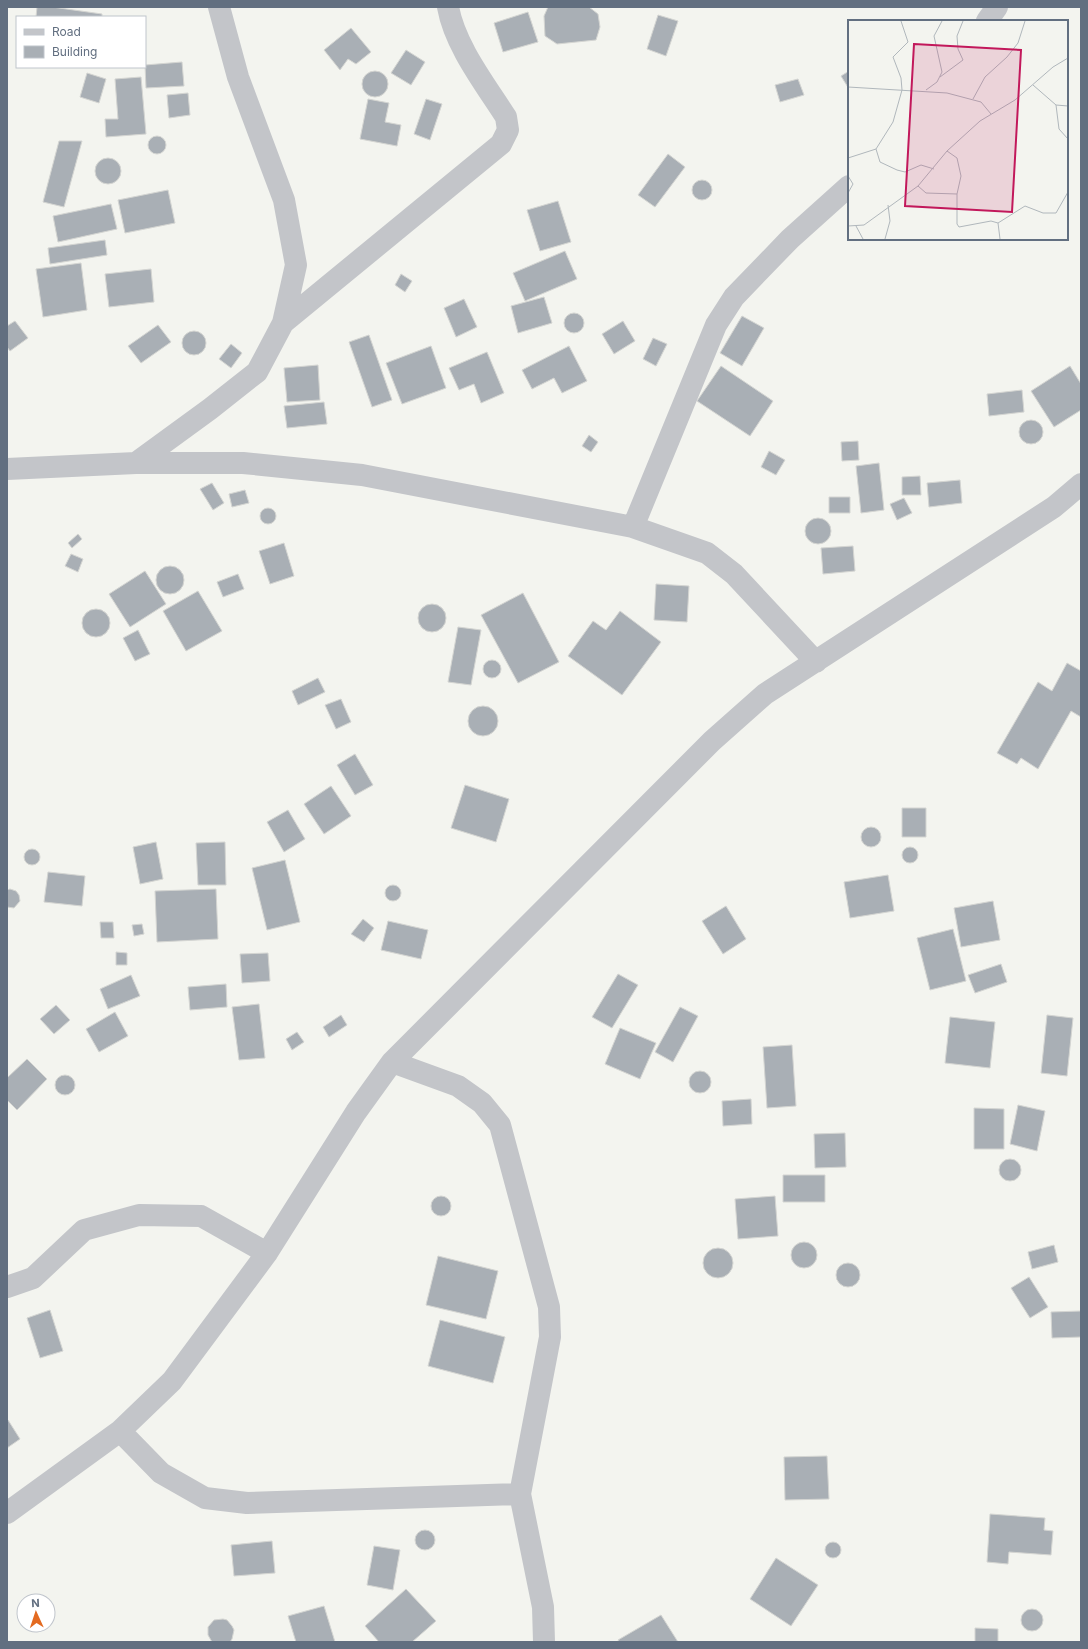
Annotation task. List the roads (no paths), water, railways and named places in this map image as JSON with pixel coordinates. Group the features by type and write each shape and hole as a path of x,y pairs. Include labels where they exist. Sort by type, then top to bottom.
{"street":[{"path":"136,463 210,409 257,372 283,323 296,265 284,200 238,77 219,7"},
{"path":"283,323 501,144 508,130 506,117 462,47 450,19 448,7"},
{"path":"988,20 997,7"},
{"path":"633,527 716,325 734,297 790,239 848,187"},
{"path":"7,469 136,463 243,463 362,475 633,527 707,554 734,574 816,662"},
{"path":"7,1513 120,1431 172,1381 267,1253 356,1112 392,1062 712,741 765,694 1054,506 1081,484"},
{"path":"392,1062 458,1086 482,1103 500,1125 550,1307 550,1337 520,1494 543,1607 544,1642"},
{"path":"7,1287 33,1278 84,1230 139,1215 202,1216 267,1253"},
{"path":"120,1431 161,1473 205,1498 247,1503 520,1494"}]}
